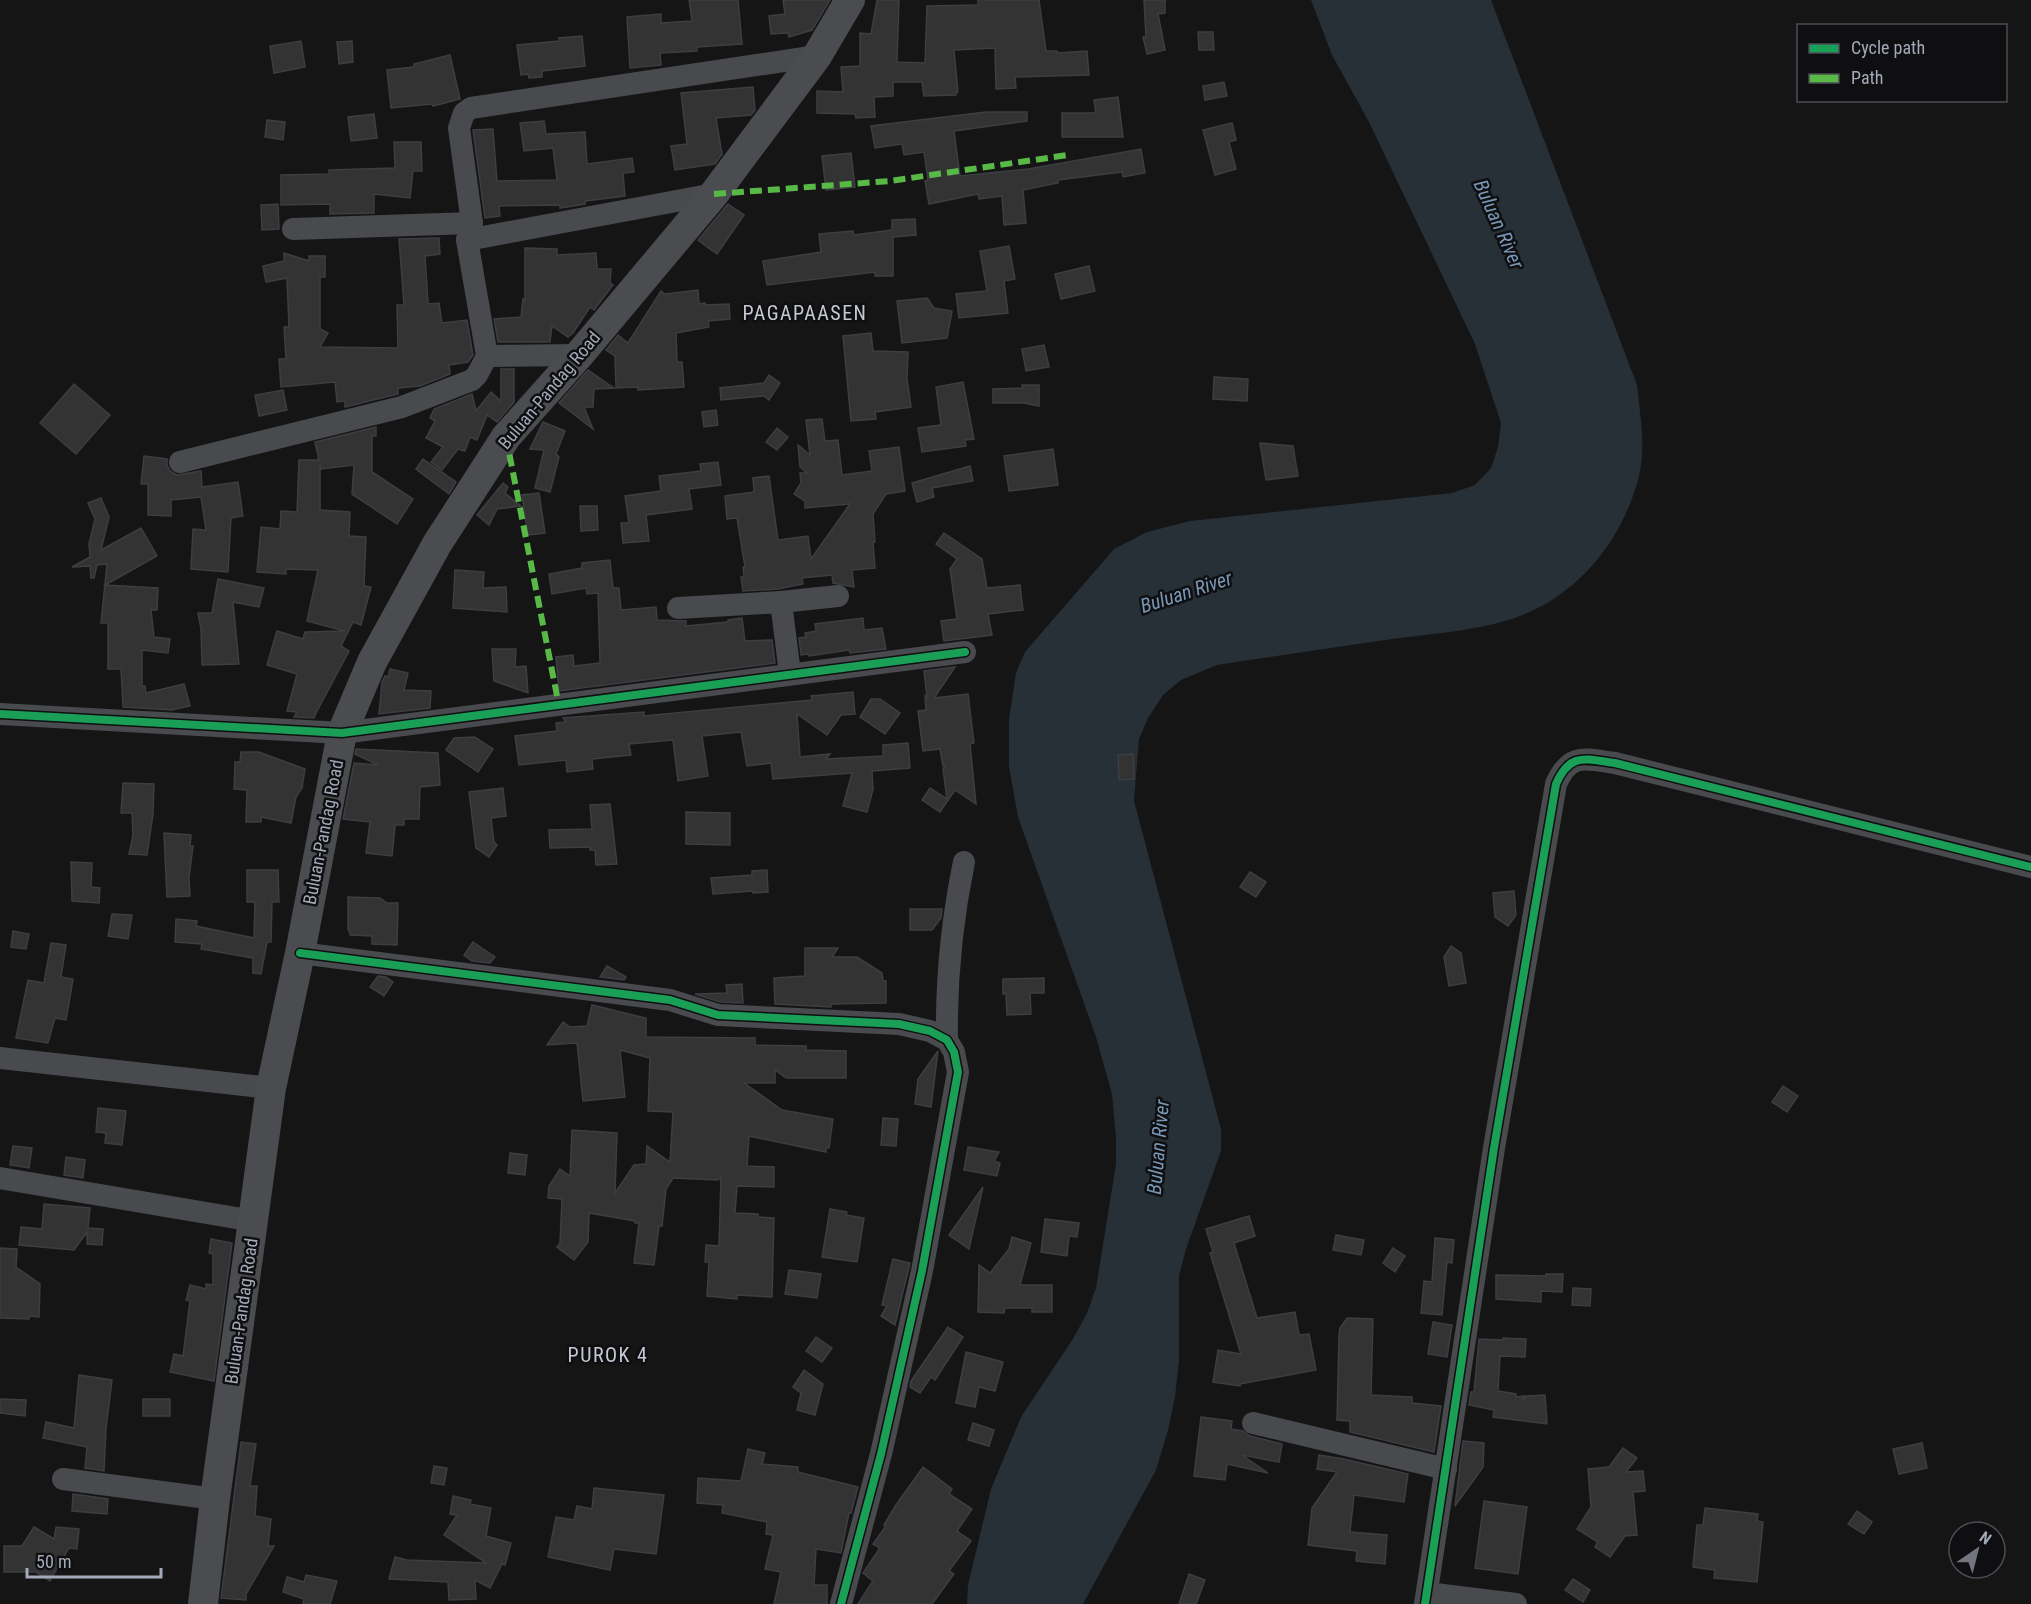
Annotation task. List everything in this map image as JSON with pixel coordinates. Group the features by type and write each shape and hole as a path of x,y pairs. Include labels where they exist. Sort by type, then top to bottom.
{"main road":[{"name":"Buluan-Pandag Road","path":"203,1604 215,1499 271,1088 342,733 372,662 437,544 506,437 579,355 714,194 817,56 850,0"}],"street":[{"path":"180,462 402,407 472,380 477,375 487,356 459,128 464,113 471,108 817,56"},
{"path":"293,229 470,231 714,194"},
{"path":"487,356 579,355"},
{"path":"678,608 838,596"},
{"path":"781,602 790,674"},
{"path":"0,714 342,733 965,652"},
{"path":"1516,1604 1426,1599 1498,1125 1556,784 1563,769 1572,762 1584,759 1616,763 2031,867"},
{"path":"842,1604 881,1454 922,1271 958,1072 954,1052 948,1040 947,996 955,905 964,862"},
{"path":"300,952 670,1000 718,1015 899,1024 930,1031 948,1040"},
{"path":"0,1058 271,1088"},
{"path":"0,1178 254,1221"},
{"path":"1253,1423 1446,1469"},
{"path":"63,1479 215,1499"}],"water":[{"name":"Buluan River","path":"1311,0 1491,0 1637,385 1642,442 1639,476 1623,520 1612,540 1583,576 1546,604 1509,620 1459,631 1217,665 1181,680 1163,695 1148,718 1139,739 1134,801 1221,1129 1221,1151 1186,1249 1179,1276 1179,1360 1175,1397 1156,1470 1083,1604 967,1604 968,1585 991,1489 1021,1417 1073,1339 1087,1313 1096,1288 1116,1164 1112,1094 1096,1037 1018,817 1009,767 1009,719 1016,673 1025,652 1114,549 1147,532 1190,521 1452,493 1475,485 1491,468 1498,447 1501,423 1475,344 1369,122 1332,55"}],"building":[{"path":"689,0 738,0 742,44 697,47 697,51 660,53 661,65 630,68 627,17 661,14 661,23 692,21"},
{"path":"783,0 830,0 812,30 789,37 788,33 771,34 769,16 785,14"},
{"path":"877,0 899,0 897,62 925,63 927,6 978,5 978,0 1039,0 1046,51 1057,51 1057,53 1087,51 1089,75 1015,77 1016,88 996,89 995,48 954,50 958,92 956,95 924,96 922,82 893,82 893,96 874,97 875,117 856,118 855,114 817,113 817,91 843,92 841,67 860,66 860,33 871,34"},
{"path":"1144,0 1165,0 1165,13 1158,14 1165,50 1147,54 1143,37 1146,37"},
{"path":"1198,32 1213,32 1214,50 1199,50"},
{"path":"582,36 585,66 542,71 542,77 529,78 528,74 521,75 517,45 560,41 559,38"},
{"path":"301,41 305,67 274,73 270,46"},
{"path":"352,41 353,62 339,64 337,42"},
{"path":"450,55 460,99 433,106 432,104 391,108 387,70 414,67 414,64"},
{"path":"1224,82 1227,96 1205,100 1203,86"},
{"path":"753,87 755,110 751,115 716,118 722,154 715,164 675,170 671,146 687,144 681,93"},
{"path":"1118,97 1123,137 1062,137 1062,113 1096,113 1094,100"},
{"path":"986,112 1027,112 1027,121 954,131 960,176 1028,169 1141,149 1145,173 1123,177 1122,172 1058,180 1058,183 1023,190 1026,223 1004,225 1002,196 979,199 978,194 929,204 924,152 904,155 902,144 875,148 871,126"},
{"path":"374,114 377,138 351,141 348,117"},
{"path":"267,120 285,122 283,140 265,137"},
{"path":"544,121 546,134 585,132 587,164 632,158 634,172 623,173 625,196 585,201 585,204 560,208 560,205 499,206 500,216 485,218 473,130 493,129 497,181 557,180 553,148 524,151 520,123"},
{"path":"1232,123 1236,140 1229,142 1236,169 1215,175 1203,130"},
{"path":"394,142 421,142 422,171 413,171 410,198 374,194 374,213 330,214 330,204 281,205 281,175 329,174 329,170 395,168"},
{"path":"851,153 855,187 826,190 822,156"},
{"path":"278,204 279,229 262,230 261,205"},
{"path":"728,204 744,215 717,254 698,240"},
{"path":"915,219 916,235 893,237 893,276 875,276 875,272 767,285 763,261 821,252 819,234 853,231 854,235 892,230 892,220"},
{"path":"439,238 440,254 425,256 428,304 439,303 442,323 467,320 473,355 468,362 449,365 450,374 420,386 398,388 398,394 345,407 345,401 337,402 335,382 281,387 279,359 286,359 284,327 289,327 287,278 266,282 263,266 284,261 284,253 309,261 309,256 325,256 325,277 320,277 320,329 328,333 320,347 398,348 397,305 404,305 399,239"},
{"path":"1009,246 1015,279 1004,281 1008,313 959,318 956,294 987,291 980,251"},
{"path":"525,248 557,249 557,255 596,253 597,269 611,269 610,283 613,285 594,310 590,307 568,337 552,326 550,342 498,342 494,319 521,317 523,299 525,300"},
{"path":"1089,266 1095,291 1061,299 1055,274"},
{"path":"698,290 699,304 729,304 730,319 708,321 709,327 676,333 677,362 682,362 684,387 638,390 638,387 616,388 615,356 606,350 618,335 628,343 661,291 665,294"},
{"path":"927,298 934,308 952,311 947,338 902,343 897,301"},
{"path":"871,333 873,351 908,352 907,379 911,407 875,412 876,419 851,421 843,336"},
{"path":"1044,345 1049,367 1026,371 1022,349"},
{"path":"501,369 514,369 514,402 497,422 487,415 477,440 470,437 465,451 458,449 442,470 431,462 443,447 426,438 435,421 430,418 434,409 472,394 476,411 491,392 501,401"},
{"path":"588,370 614,388 594,389 593,407 584,407 593,429 559,403"},
{"path":"769,375 780,383 769,400 764,396 721,400 720,388 764,383"},
{"path":"1214,377 1248,379 1247,401 1213,399"},
{"path":"963,382 974,439 965,440 966,446 922,452 918,428 941,425 936,387"},
{"path":"74,384 110,415 76,454 40,423"},
{"path":"1022,385 1039,385 1039,406 1024,403 993,403 993,389 1023,388"},
{"path":"283,390 287,410 259,416 255,395"},
{"path":"716,410 718,425 704,427 702,412"},
{"path":"822,419 825,441 838,440 842,475 872,471 869,451 899,447 905,491 886,494 873,514 875,568 852,570 854,587 833,583 832,575 802,578 803,584 778,589 743,591 741,577 744,577 743,567 745,567 737,518 727,519 725,496 754,492 753,478 769,476 778,540 808,536 811,559 850,504 805,508 805,501 794,494 801,483 800,473 807,473 800,467 798,445 810,455 806,420"},
{"path":"543,422 565,431 556,454 559,457 550,492 535,488 544,450 530,449"},
{"path":"376,427 376,436 372,436 372,472 413,499 397,524 352,494 354,465 321,469 320,464 320,510 350,512 349,536 366,537 364,586 371,587 361,625 353,622 341,646 349,651 314,718 294,717 297,712 287,711 297,674 267,665 277,631 303,639 305,632 345,631 307,621 318,570 286,569 286,574 257,572 261,527 280,529 281,511 297,512 299,460 319,460 315,442"},
{"path":"777,428 788,437 777,450 766,442"},
{"path":"1260,443 1293,446 1298,476 1266,480"},
{"path":"1053,449 1058,485 1009,491 1004,456"},
{"path":"144,456 167,459 170,471 177,475 201,471 202,487 238,482 243,516 231,518 228,572 191,569 193,529 206,530 201,497 171,500 171,516 148,515 148,484 141,484"},
{"path":"423,459 456,482 449,494 416,469"},
{"path":"718,462 721,485 689,489 692,509 646,515 649,541 623,543 621,523 629,523 625,496 661,491 659,476 701,471 700,464"},
{"path":"970,466 973,481 932,488 934,497 917,502 912,483"},
{"path":"503,483 508,487 505,493 521,506 497,509 489,525 477,515"},
{"path":"539,493 545,533 528,535 522,495"},
{"path":"101,498 109,517 101,550 141,528 157,556 105,585 158,588 157,610 151,610 154,637 170,639 168,653 142,650 142,686 145,686 146,693 184,684 190,706 172,710 123,707 121,669 108,669 108,623 101,623 107,564 97,565 94,578 91,578 90,566 72,567 90,557 89,544 95,519 88,503"},
{"path":"580,506 597,506 598,530 581,531"},
{"path":"944,533 982,559 987,588 1020,585 1023,610 988,614 992,635 944,641 941,621 957,619 950,569 957,559 936,544"},
{"path":"610,560 613,588 619,588 621,610 656,607 657,620 686,621 686,626 728,622 728,620 742,618 745,641 772,640 775,663 559,691 556,657 573,655 574,666 600,663 598,593 587,594 586,588 552,594 549,574 582,568 582,563"},
{"path":"455,570 484,572 483,588 506,587 507,612 453,608"},
{"path":"218,579 264,588 259,607 233,602 239,664 202,665 198,613 212,613"},
{"path":"863,618 864,630 882,628 886,649 801,655 799,638 806,637 805,633 816,631 815,624"},
{"path":"492,649 516,649 515,667 526,666 528,693 494,681"},
{"path":"955,667 934,698 968,694 974,743 970,744 976,804 955,790 940,812 922,800 930,788 947,799 943,769 945,766 943,766 940,749 923,751 918,711 926,710 924,671"},
{"path":"390,669 408,673 404,690 431,691 430,708 379,714 382,682 385,676 388,677"},
{"path":"853,692 855,714 841,715 827,735 797,714 800,757 830,754 826,759 883,756 883,745 908,743 910,768 872,771 873,789 867,812 843,806 852,773 773,779 771,763 747,766 741,732 702,736 708,776 678,781 673,740 629,744 631,755 592,759 593,769 567,772 566,760 519,765 515,736 557,731 556,723 566,722 563,718 644,712 644,716 812,700 811,696"},
{"path":"871,699 880,699 900,713 885,734 860,717"},
{"path":"475,737 493,749 478,772 446,750 454,738"},
{"path":"356,749 438,753 440,785 420,787 419,819 404,819 404,825 395,825 392,856 366,853 370,822 343,819 354,763 378,765 355,754"},
{"path":"241,752 259,752 305,769 302,788 296,797 291,823 261,817 261,822 246,822 247,790 234,789 235,762 240,762"},
{"path":"1133,754 1134,779 1119,780 1118,755"},
{"path":"123,783 154,784 153,814 147,855 129,854 133,835 132,813 121,813"},
{"path":"503,788 506,816 491,818 494,842 497,845 489,857 476,848 469,792"},
{"path":"610,804 617,864 596,865 595,850 590,850 590,847 550,848 549,830 592,829 590,805"},
{"path":"686,812 730,813 730,845 686,844"},
{"path":"164,833 191,835 190,846 193,846 189,878 190,896 167,897"},
{"path":"71,862 92,863 91,887 100,888 99,903 72,901"},
{"path":"247,870 278,870 279,902 272,902 271,942 267,942 261,974 253,973 253,958 201,949 202,944 175,942 176,919 197,921 196,926 254,938 255,902 247,902"},
{"path":"767,870 768,892 713,894 711,878 752,875 752,871"},
{"path":"1250,872 1266,882 1256,897 1240,887"},
{"path":"1514,891 1516,915 1508,926 1495,917 1493,893"},
{"path":"348,897 380,898 387,903 398,903 397,945 372,944 372,936 350,935"},
{"path":"910,909 942,909 941,918 932,930 910,930"},
{"path":"112,914 132,915 128,939 108,936"},
{"path":"13,931 29,934 26,949 11,947"},
{"path":"473,942 495,957 490,963 472,961 464,955"},
{"path":"51,943 66,945 61,977 73,979 66,1020 55,1018 48,1043 16,1038 28,980 44,983"},
{"path":"1451,946 1461,953 1466,983 1449,986 1444,957"},
{"path":"805,948 838,948 832,957 857,957 882,973 883,981 886,981 886,1003 831,1004 831,1007 775,1004 774,978 805,976"},
{"path":"607,966 626,977 624,980 600,977"},
{"path":"378,976 386,977 393,982 384,996 370,987"},
{"path":"1044,978 1044,993 1030,993 1031,1014 1007,1015 1003,979"},
{"path":"742,984 743,1003 720,1002 695,994 727,993 726,985"},
{"path":"592,1005 646,1018 646,1037 755,1038 755,1045 806,1046 806,1050 846,1051 846,1078 786,1078 775,1070 775,1083 744,1083 782,1110 833,1119 829,1148 826,1148 826,1152 749,1136 747,1166 774,1167 774,1187 737,1186 735,1213 758,1214 758,1217 774,1218 772,1297 737,1295 737,1299 707,1296 709,1262 705,1262 706,1245 719,1246 721,1177 718,1180 673,1178 666,1189 662,1226 659,1226 654,1265 634,1263 639,1223 635,1221 589,1213 588,1242 574,1260 557,1247 560,1243 562,1199 548,1198 549,1186 560,1169 570,1176 572,1130 617,1133 615,1193 634,1165 646,1164 647,1146 670,1162 673,1112 648,1111 650,1058 620,1050 625,1097 583,1101 577,1043 547,1045 563,1022 570,1027 587,1026"},
{"path":"938,1051 931,1107 915,1104 918,1079"},
{"path":"1783,1086 1798,1096 1787,1112 1772,1102"},
{"path":"98,1108 126,1111 122,1145 105,1143 106,1133 96,1132"},
{"path":"883,1118 898,1119 896,1146 881,1145"},
{"path":"13,1146 32,1148 29,1168 10,1165"},
{"path":"968,1147 999,1152 994,1161 1000,1163 997,1176 964,1170"},
{"path":"510,1153 527,1155 525,1175 508,1173"},
{"path":"66,1157 85,1160 83,1178 64,1175"},
{"path":"983,1187 969,1249 949,1235"},
{"path":"44,1204 90,1208 88,1228 103,1229 102,1245 87,1244 87,1232 74,1250 19,1245 21,1227 42,1229"},
{"path":"830,1209 864,1218 857,1262 822,1257"},
{"path":"1249,1216 1255,1236 1234,1243 1257,1318 1295,1312 1299,1335 1309,1334 1316,1370 1240,1384 1240,1386 1213,1382 1218,1350 1241,1354 1210,1253 1213,1252 1206,1229"},
{"path":"1045,1219 1079,1223 1077,1237 1069,1236 1067,1256 1041,1252"},
{"path":"1336,1235 1364,1240 1361,1255 1333,1250"},
{"path":"1012,1237 1031,1243 1020,1285 1052,1285 1052,1312 1032,1312 1032,1308 1005,1308 1004,1313 978,1312 979,1265 990,1273 1009,1249"},
{"path":"1435,1238 1454,1240 1452,1263 1447,1262 1442,1315 1421,1313 1424,1281 1432,1282"},
{"path":"211,1239 232,1243 214,1381 170,1372 174,1354 183,1356 190,1301 186,1300 190,1285 206,1289 206,1284 213,1285 213,1254 209,1253"},
{"path":"0,1248 17,1249 16,1267 40,1284 39,1317 0,1318"},
{"path":"1393,1248 1405,1256 1395,1272 1383,1263"},
{"path":"893,1259 910,1263 895,1325 881,1316 887,1306 882,1305"},
{"path":"789,1270 821,1274 817,1298 785,1294"},
{"path":"1546,1274 1563,1274 1562,1292 1541,1291 1541,1302 1496,1299 1496,1275 1546,1276"},
{"path":"1573,1288 1591,1289 1590,1306 1572,1305"},
{"path":"1347,1318 1373,1319 1371,1395 1412,1397 1412,1403 1441,1406 1434,1452 1350,1432 1350,1421 1337,1420 1339,1336 1340,1328"},
{"path":"1433,1322 1452,1325 1447,1357 1428,1354"},
{"path":"948,1327 963,1337 935,1380 931,1377 920,1393 910,1387 911,1381"},
{"path":"816,1337 832,1348 822,1362 806,1351"},
{"path":"1503,1338 1526,1339 1525,1357 1500,1356 1498,1391 1516,1394 1516,1397 1524,1396 1523,1400 1526,1396 1545,1395 1547,1424 1493,1417 1494,1410 1469,1405 1471,1392 1474,1392 1479,1339 1503,1340"},
{"path":"966,1352 1003,1362 995,1391 979,1387 975,1407 956,1403"},
{"path":"804,1370 823,1384 815,1415 797,1410 801,1393 793,1387"},
{"path":"79,1375 112,1380 104,1471 85,1468 87,1447 43,1438 46,1422 74,1428"},
{"path":"0,1399 26,1400 25,1416 0,1413"},
{"path":"143,1399 170,1399 170,1416 143,1416"},
{"path":"1201,1417 1232,1421 1231,1429 1282,1444 1279,1462 1242,1455 1268,1473 1227,1464 1225,1480 1194,1476"},
{"path":"973,1423 994,1430 989,1446 968,1440"},
{"path":"1463,1441 1484,1443 1483,1467 1455,1506"},
{"path":"241,1442 256,1444 250,1486 257,1486 255,1516 271,1519 268,1546 274,1546 246,1594 246,1600 221,1598"},
{"path":"1922,1443 1927,1468 1899,1474 1893,1449"},
{"path":"1623,1448 1637,1458 1626,1472 1643,1471 1645,1491 1633,1492 1637,1535 1625,1536 1610,1557 1595,1547 1598,1542 1577,1529 1591,1507 1588,1469 1609,1467"},
{"path":"748,1449 765,1453 762,1464 798,1467 798,1472 858,1487 851,1513 849,1513 841,1553 816,1549 814,1585 827,1585 827,1604 774,1604 781,1572 765,1569 773,1535 766,1534 767,1522 722,1513 723,1505 697,1503 698,1478 741,1481"},
{"path":"1319,1455 1408,1474 1404,1502 1354,1495 1350,1532 1387,1535 1385,1564 1356,1561 1357,1551 1308,1545 1312,1508 1337,1472 1317,1469"},
{"path":"434,1466 447,1468 444,1485 431,1483"},
{"path":"923,1467 952,1489 949,1494 972,1509 957,1531 971,1541 949,1571 954,1574 932,1604 858,1604 873,1581 863,1573 880,1548 873,1544 886,1526 884,1525 896,1505"},
{"path":"594,1488 664,1495 656,1554 614,1549 610,1570 548,1557 556,1517 574,1520 577,1506 592,1509"},
{"path":"73,1494 108,1499 107,1514 72,1511"},
{"path":"453,1496 471,1500 470,1504 491,1508 486,1536 511,1543 505,1565 502,1564 490,1588 475,1580 476,1599 449,1600 448,1582 389,1579 395,1557 407,1560 486,1563 444,1535 457,1515 450,1514"},
{"path":"1484,1501 1527,1507 1518,1574 1475,1568"},
{"path":"1705,1508 1758,1514 1757,1521 1763,1522 1757,1582 1714,1578 1715,1570 1693,1567 1697,1525 1703,1525"},
{"path":"1857,1511 1872,1522 1864,1534 1848,1524"},
{"path":"34,1527 54,1539 56,1527 79,1529 77,1549 69,1548 50,1581 36,1572 4,1572 4,1546 22,1546"},
{"path":"1189,1574 1205,1580 1196,1604 1179,1604"},
{"path":"306,1575 337,1581 330,1604 303,1604 304,1599 283,1592 287,1577 304,1582"},
{"path":"1573,1579 1590,1590 1583,1602 1565,1590"}],"marked path":[{"path":"714,194 890,181 1068,155"},
{"path":"506,437 559,706"}],"cycle path":[{"path":"0,714 342,733 965,652"},
{"path":"1425,1604 1494,1148 1556,784 1561,774 1573,762 1580,760 1615,763 2031,867"},
{"path":"300,953 670,1000 718,1015 899,1024 930,1031 947,1040 954,1052 958,1072 922,1271 881,1454 841,1604"}],"district":[{"name":"PAGAPAASEN","path":"805,313"},
{"name":"PUROK 4","path":"608,1355"}]}
